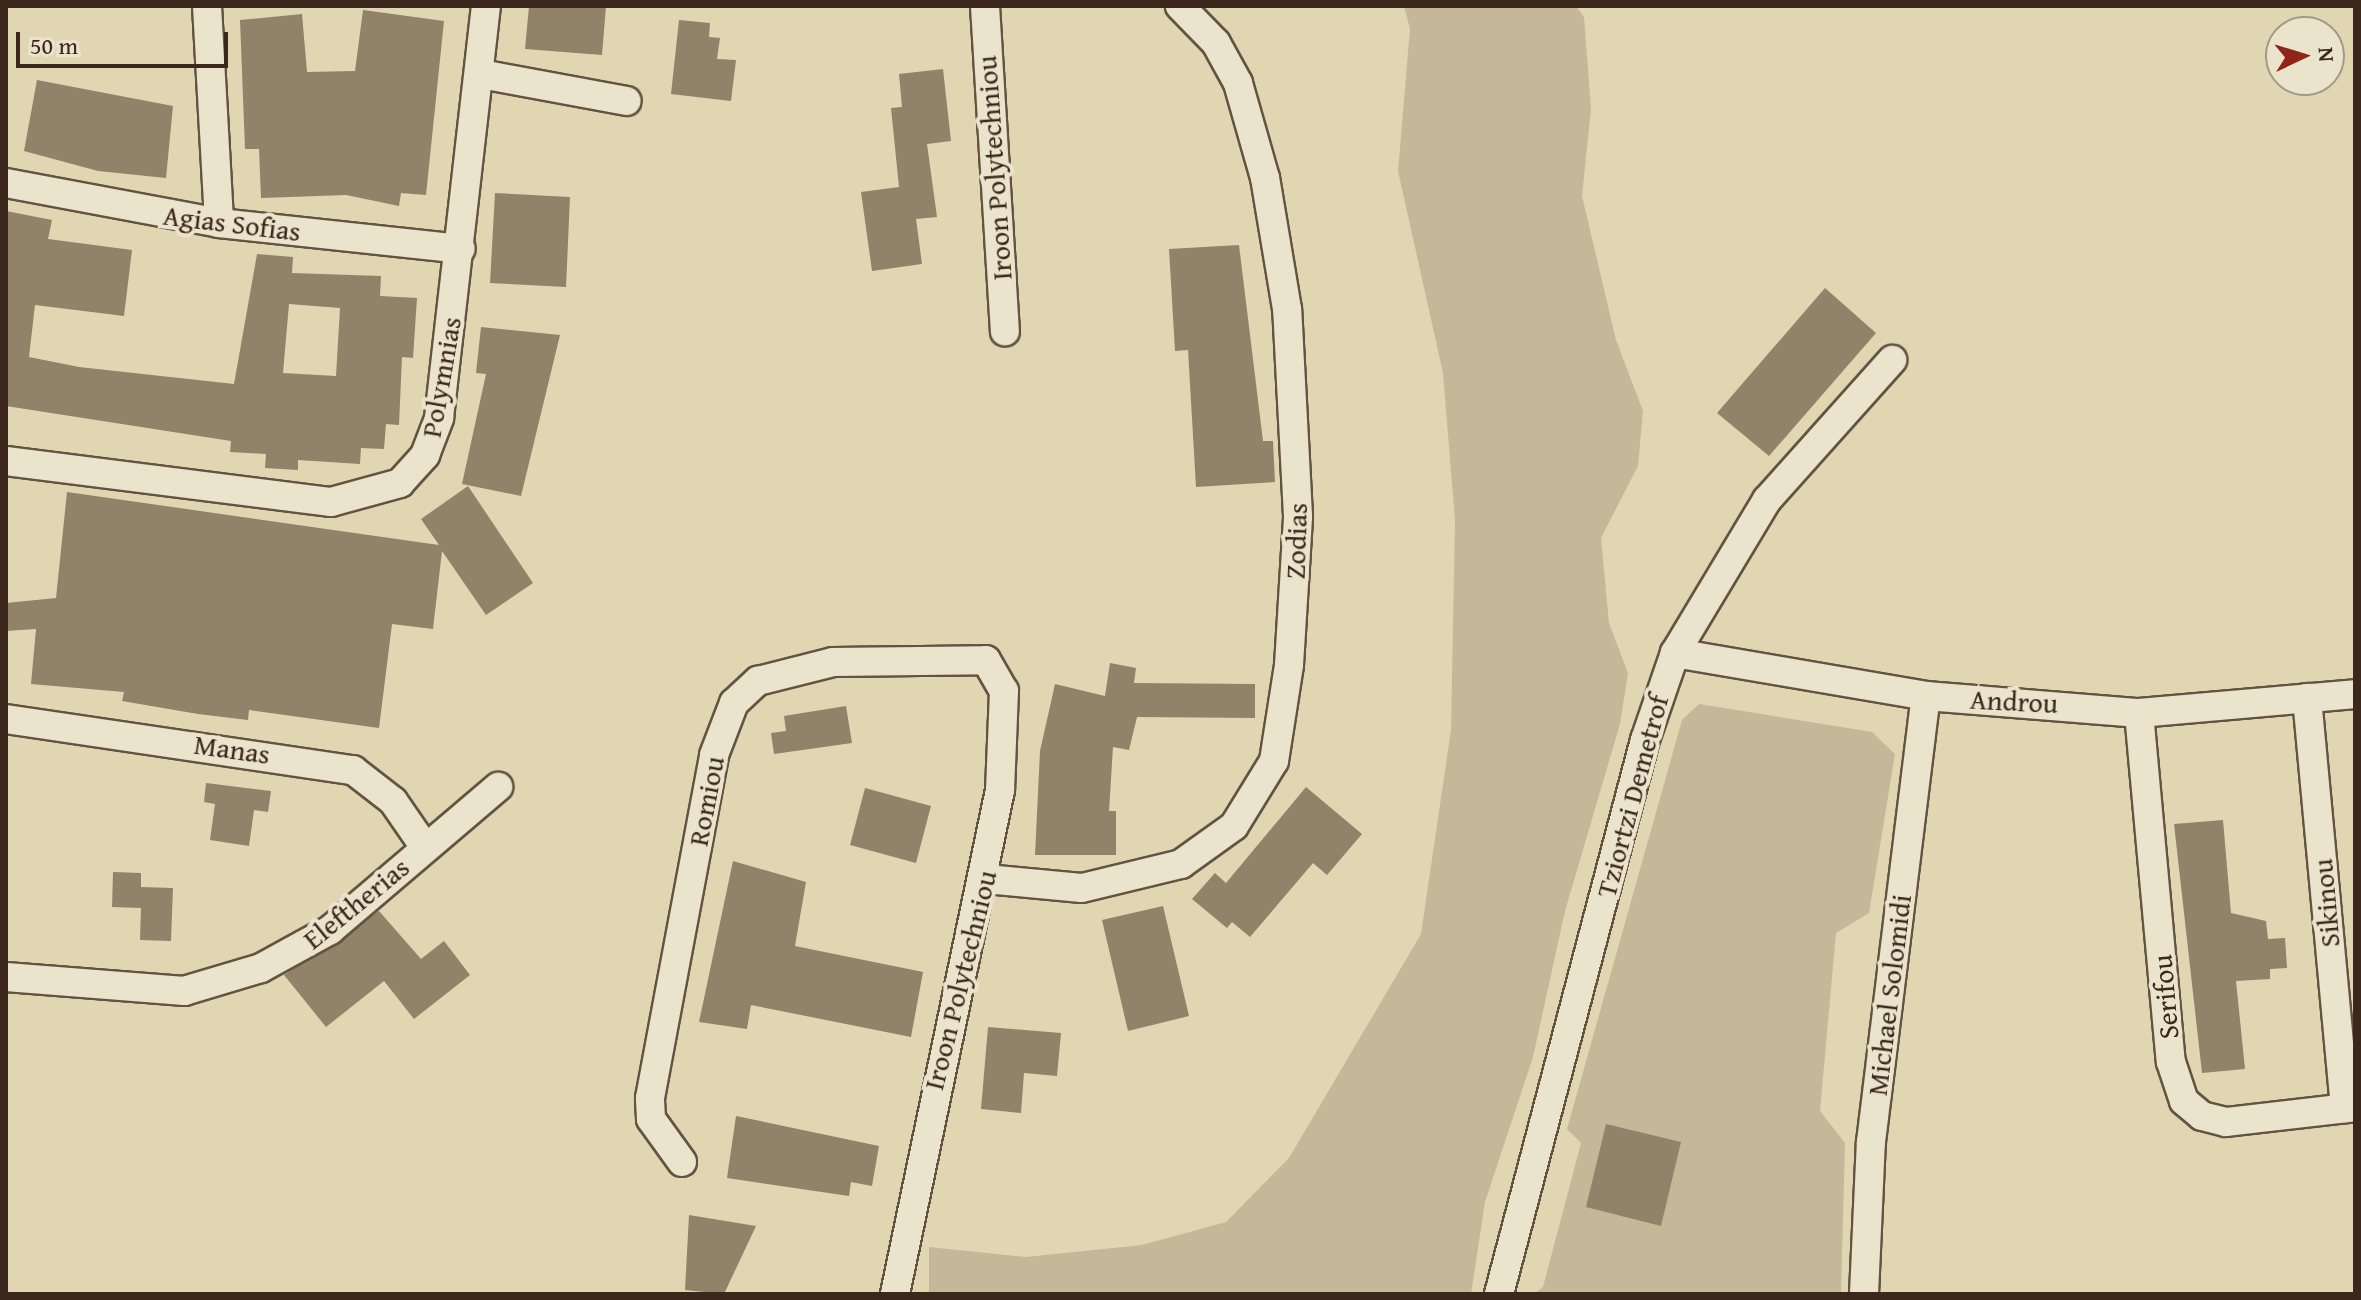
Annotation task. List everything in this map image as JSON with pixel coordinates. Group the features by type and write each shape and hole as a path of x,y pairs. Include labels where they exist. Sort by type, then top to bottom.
{"street":[{"path":"207,6 219,223"},
{"name":"Polymnias","path":"6,461 331,502 400,483 425,455 439,418 481,74 486,6"},
{"name":"Iroon Polytechniou","path":"985,6 1005,331"},
{"name":"Zodias","path":"986,879 1082,888 1181,864 1234,826 1274,761 1297,531 1287,309 1271,202 1238,83 1216,43 1180,6"},
{"path":"481,74 627,101"},
{"name":"Agias Sofias","path":"6,183 219,223 461,249"},
{"name":"Tziortzi Demetrof","path":"1499,1294 1645,740 1675,653 1767,500 1892,360"},
{"name":"Androu","path":"1675,653 1926,696 2139,713 2355,694"},
{"name":"Romiou","path":"682,1162 657,1132 650,1098 714,755 734,703 758,681 833,662 962,655 994,666"},
{"name":"Iroon Polytechniou","path":"895,1294 933,1089 986,879 1005,715 994,666"},
{"name":"Michael Solomidi","path":"1864,1294 1871,1142 1926,696"},
{"name":"Sikinou","path":"2307,698 2350,1108"},
{"name":"Serifou","path":"2139,713 2171,1062 2184,1101 2202,1116 2226,1122 2350,1108"},
{"name":"Manas","path":"6,719 353,770 393,801 424,846"},
{"name":"Eleftherias","path":"6,977 129,992 224,982 330,930 424,846 498,787"}],"shaded area":[{"path":"1404,6 1576,6 1584,17 1591,109 1582,196 1616,340 1643,411 1638,466 1601,538 1609,623 1628,673 1620,724 1565,911 1533,1057 1485,1202 1471,1294 929,1294 929,1247 1026,1257 1142,1245 1226,1222 1289,1158 1421,934 1451,730 1455,520 1443,373 1398,171 1410,29"},
{"path":"1699,704 1872,732 1895,754 1869,913 1836,933 1820,1111 1845,1143 1841,1294 1534,1294 1543,1287 1581,1143 1567,1129 1682,720"}],"building":[{"path":"529,6 606,6 602,55 525,49"},
{"path":"363,10 444,21 426,195 401,193 399,206 346,195 261,198 259,149 245,149 240,20 302,14 307,72 355,71"},
{"path":"679,20 710,23 709,37 720,38 717,59 736,60 731,101 671,94"},
{"path":"943,69 951,141 927,144 937,217 916,219 922,264 872,271 861,192 899,187 891,108 902,107 899,74"},
{"path":"37,80 173,106 166,178 98,171 24,151"},
{"path":"495,193 570,197 566,287 490,283"},
{"path":"6,211 52,220 48,239 132,250 124,316 35,305 29,357 79,367 234,384 257,254 293,257 292,273 381,276 380,296 417,298 413,358 402,357 399,425 386,424 384,449 361,448 360,464 298,460 298,470 265,468 266,454 230,452 231,441 6,406","holes":["289,304 340,308 336,376 283,373"]},
{"path":"1239,245 1263,441 1273,441 1275,482 1196,487 1188,350 1175,351 1169,249"},
{"path":"1825,288 1876,333 1769,456 1717,413"},
{"path":"481,327 560,335 521,496 462,484 486,374 476,373"},
{"path":"468,486 533,583 486,615 442,551 433,629 392,624 379,728 249,710 248,720 198,714 122,701 124,692 31,684 36,629 6,631 6,603 56,598 67,492 439,545 421,519"},
{"path":"1110,663 1136,668 1134,683 1255,684 1255,718 1137,717 1129,750 1113,747 1109,811 1116,811 1116,855 1035,855 1040,751 1055,684 1105,696"},
{"path":"846,706 852,743 774,754 771,733 786,731 784,716"},
{"path":"206,783 271,791 268,812 254,810 249,846 210,840 215,804 204,802"},
{"path":"1306,787 1362,834 1327,875 1313,863 1250,937 1232,922 1227,928 1192,899 1215,873 1226,883"},
{"path":"865,788 931,806 916,863 850,845"},
{"path":"2223,820 2231,913 2266,921 2268,939 2285,938 2287,968 2270,969 2270,979 2236,981 2245,1069 2202,1073 2174,824"},
{"path":"733,861 806,882 795,946 923,972 911,1037 751,1005 747,1029 699,1022"},
{"path":"113,872 141,873 141,887 173,888 171,941 140,940 141,908 112,907"},
{"path":"1163,906 1189,1016 1128,1031 1102,920"},
{"path":"379,911 421,959 444,941 470,975 414,1019 384,981 326,1027 284,975"},
{"path":"988,1027 1061,1033 1057,1076 1024,1073 1021,1113 981,1109"},
{"path":"736,1116 879,1146 872,1186 851,1182 849,1196 727,1178"},
{"path":"1606,1124 1681,1142 1661,1226 1586,1207"},
{"path":"689,1215 756,1226 724,1294 685,1290"}]}
